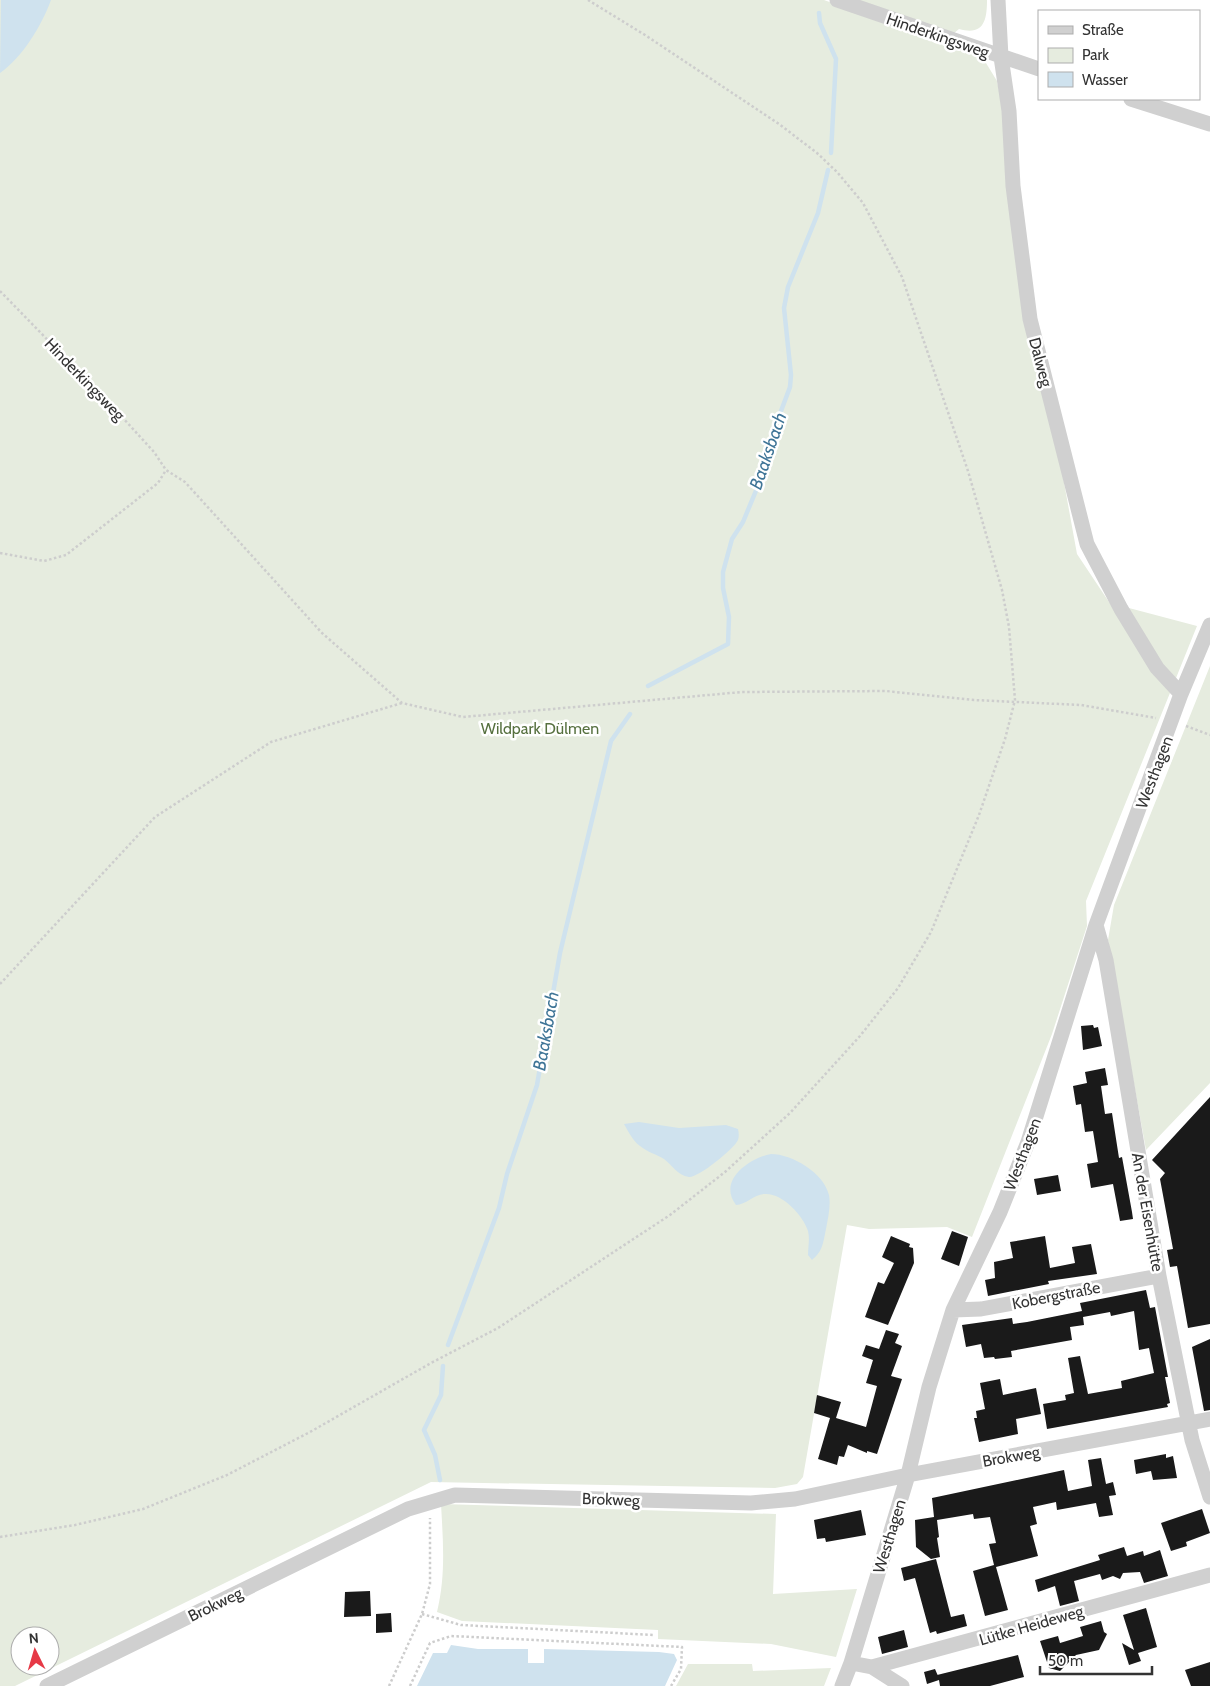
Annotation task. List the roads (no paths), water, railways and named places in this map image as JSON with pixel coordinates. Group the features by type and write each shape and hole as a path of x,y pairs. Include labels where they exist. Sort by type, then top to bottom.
{"street":[{"name":"Hinderkingsweg","path":"837,0 1038,69"},
{"name":"Dalweg","path":"998,0 1002,57 1009,111 1013,186 1030,319 1087,544 1121,609 1157,668 1182,694"},
{"path":"1134,100 1210,124"},
{"name":"Westhagen","path":"842,1686 851,1663 908,1475 929,1388 953,1310 1000,1212 1028,1142 1096,925 1182,694 1210,625"},
{"name":"An der Eisenhütte","path":"1096,925 1106,960 1159,1276 1188,1423 1210,1497"},
{"name":"Kobergstraße","path":"953,1310 981,1309 1159,1276"},
{"name":"Brokweg","path":"47,1686 408,1509 430,1500 455,1495 750,1503 795,1499 908,1475 1210,1419"},
{"name":"Lütke Heideweg","path":"851,1663 872,1667 1210,1575"},
{"path":"872,1667 902,1686"}],"water":[{"path":"1,0 51,0 30,40 16,59 0,73"},
{"path":"639,1122 679,1128 726,1125 738,1129 739,1138 730,1150 715,1162 700,1173 689,1177 675,1170 664,1159 646,1150 635,1141 624,1124"},
{"path":"771,1154 788,1157 806,1166 821,1179 826,1187 830,1203 826,1229 820,1250 812,1260 808,1255 808,1231 802,1218 785,1201 772,1195 761,1194 740,1205 736,1205 731,1196 733,1179 739,1172 754,1160"},
{"path":"451,1645 478,1649 528,1649 528,1663 544,1663 544,1649 659,1652 674,1654 677,1660 665,1686 417,1686 433,1653 447,1653"}],"waterway":[{"name":"Baaksbach","path":"819,13 820,23 836,59 831,153"},
{"name":"Baaksbach","path":"648,686 728,644 729,617 723,588 723,572 732,539 743,522 765,469 769,443 790,387 791,375 784,308 788,287 818,213 828,170"},
{"name":"Baaksbach","path":"448,1345 499,1208 507,1174 537,1085 560,953 611,741 630,714"},
{"name":"Baaksbach","path":"440,1480 435,1455 424,1430 441,1395 443,1366"}],"park label":[{"name":"Wildpark Dülmen","path":"540,728"}]}
